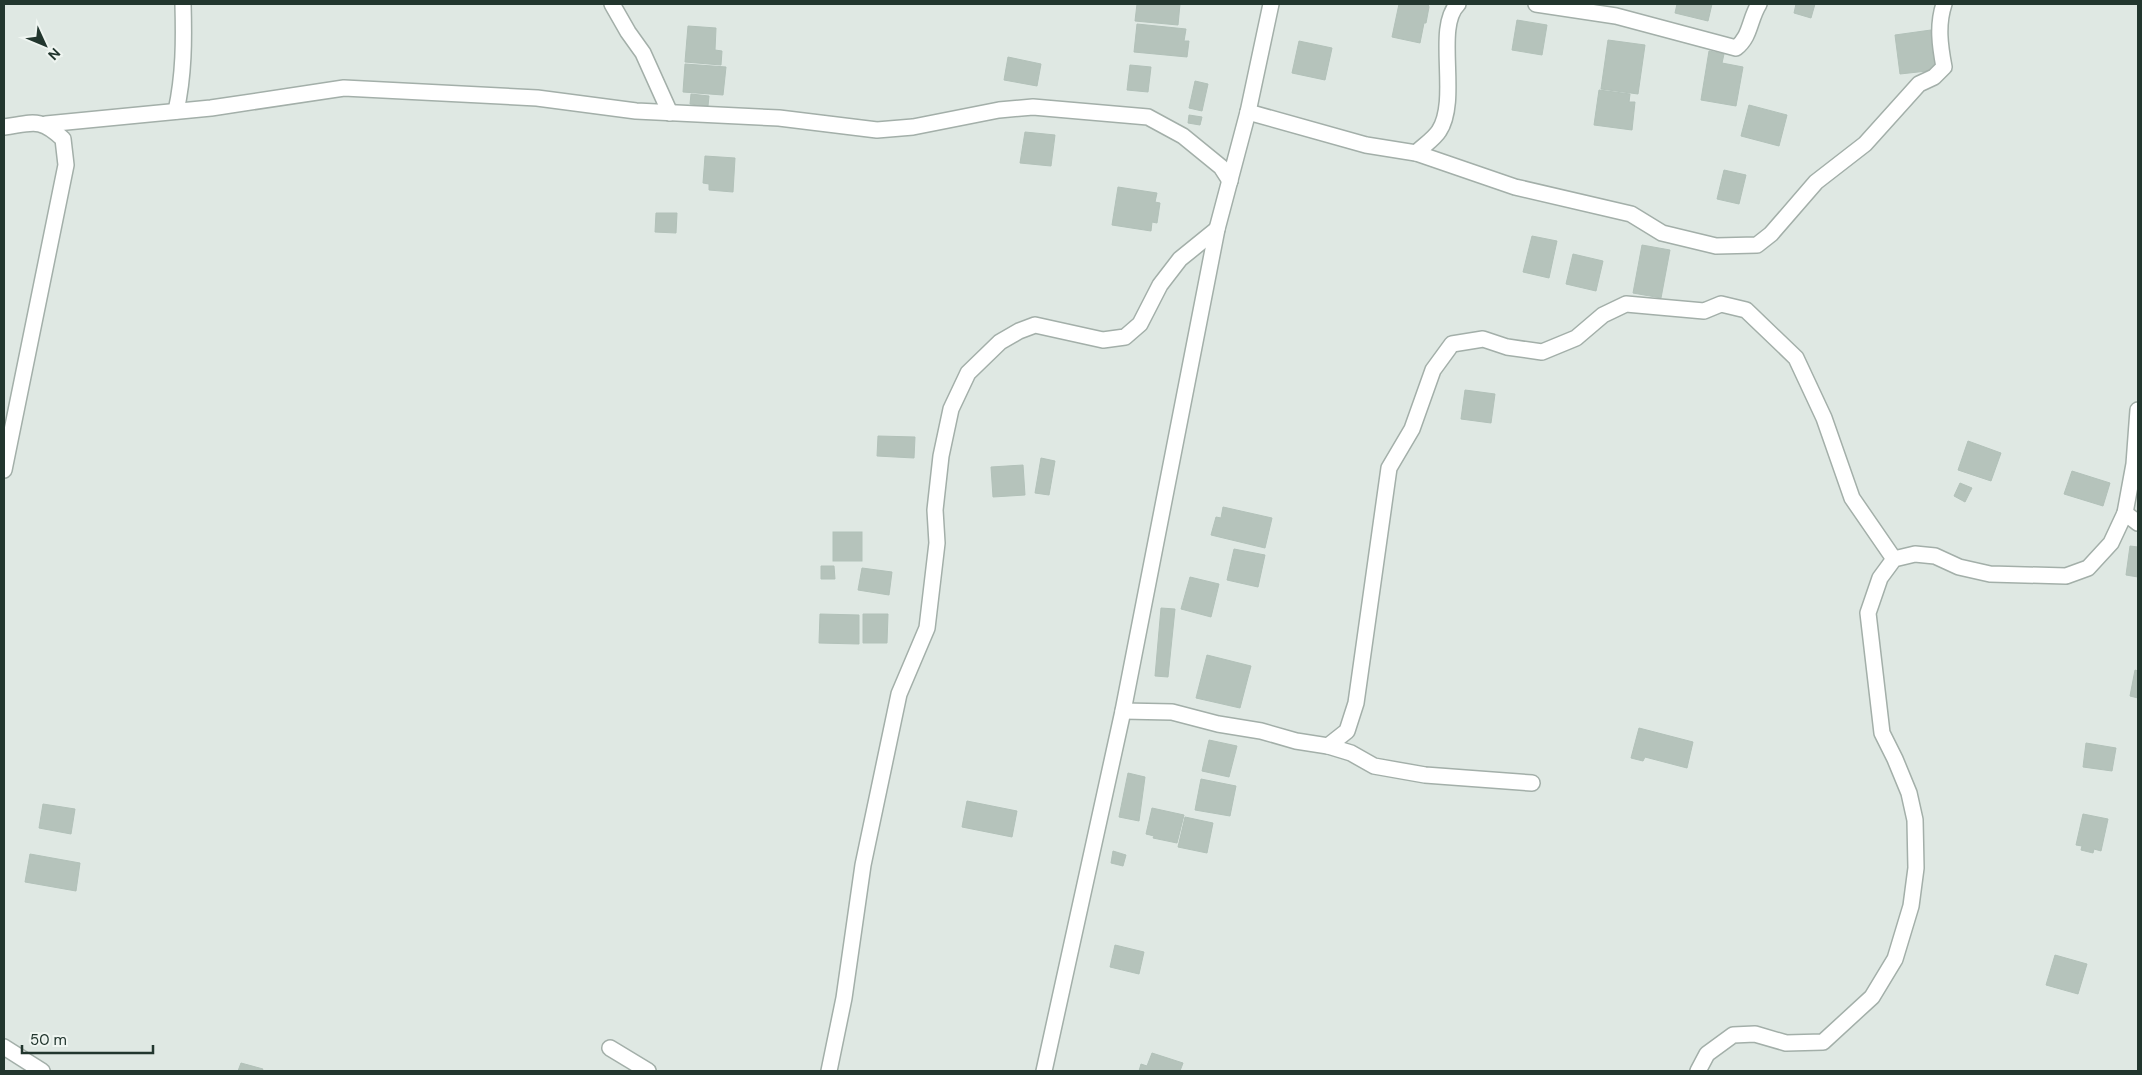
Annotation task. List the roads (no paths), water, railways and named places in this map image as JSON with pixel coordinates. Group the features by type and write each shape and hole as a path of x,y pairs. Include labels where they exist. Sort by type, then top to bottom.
{"street":[{"path":"176,111 181,90 184,44 183,4"},
{"path":"612,4 643,53 670,113"},
{"path":"1416,153 1439,132 1445,115 1448,87 1448,36 1451,11 1458,4"},
{"path":"1536,4 1615,10 1736,48 1745,41 1754,12 1759,4"},
{"path":"1248,112 1366,145 1416,153 1516,187 1631,214 1662,233 1716,246 1757,245 1771,234 1816,182 1865,144 1919,84 1934,77 1944,67 1939,26 1944,4"},
{"path":"1044,1071 1123,712 1218,229 1248,112 1272,6"},
{"path":"4,126 46,124 211,108 344,88 537,98 636,111 779,118 877,130 913,127 999,110 1033,107 1148,117 1183,136 1221,167 1230,182"},
{"path":"4,470 66,165 63,139 46,124"},
{"path":"829,1071 844,998 863,865 899,694 928,628 937,543 936,510 940,465 951,409 968,373 1000,342 1018,331 1035,325 1103,340 1125,337 1140,324 1160,285 1180,259 1218,229"},
{"path":"1328,746 1347,731 1356,703 1389,468 1412,429 1433,370 1452,344 1483,338 1507,347 1542,352 1576,338 1603,315 1626,304 1704,311 1721,304 1746,310 1796,358 1824,418 1852,498 1894,559"},
{"path":"1698,1071 1707,1054 1733,1036 1755,1034 1786,1043 1823,1042 1872,998 1895,959 1911,906 1916,868 1914,820 1909,793 1882,733 1868,613 1880,578 1894,559 1915,554 1935,556 1960,567 1990,574 2066,576 2088,568 2111,543 2125,512 2134,464 2138,410"},
{"path":"2125,512 2138,524"},
{"path":"1123,712 1172,712 1218,724 1261,730 1296,741 1328,746 1351,753 1374,766 1425,775 1532,783"},
{"path":"4,1047 42,1071"},
{"path":"610,1048 648,1071"}]}
